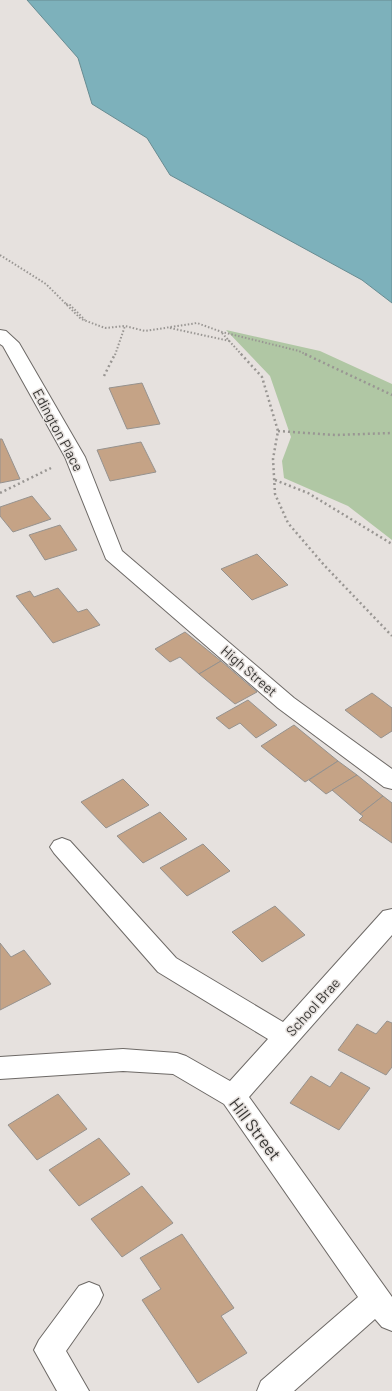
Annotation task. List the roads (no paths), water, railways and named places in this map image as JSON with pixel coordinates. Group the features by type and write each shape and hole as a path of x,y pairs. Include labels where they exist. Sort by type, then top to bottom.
{"street":[{"name":"Edington Place","path":"0,335 10,342 75,457 113,554"},
{"name":"High Street","path":"113,554 286,703 392,781"},
{"path":"62,847 167,965 286,1037"},
{"name":"School Brae","path":"233,1096 392,918"},
{"name":"Hill Street","path":"0,1068 123,1060 177,1064 233,1096 384,1309"},
{"path":"74,1391 49,1350 89,1295"},
{"path":"272,1391 384,1309"}],"water":[{"path":"27,0 392,0 392,303 362,280 170,175 147,138 92,104 78,58"}]}
